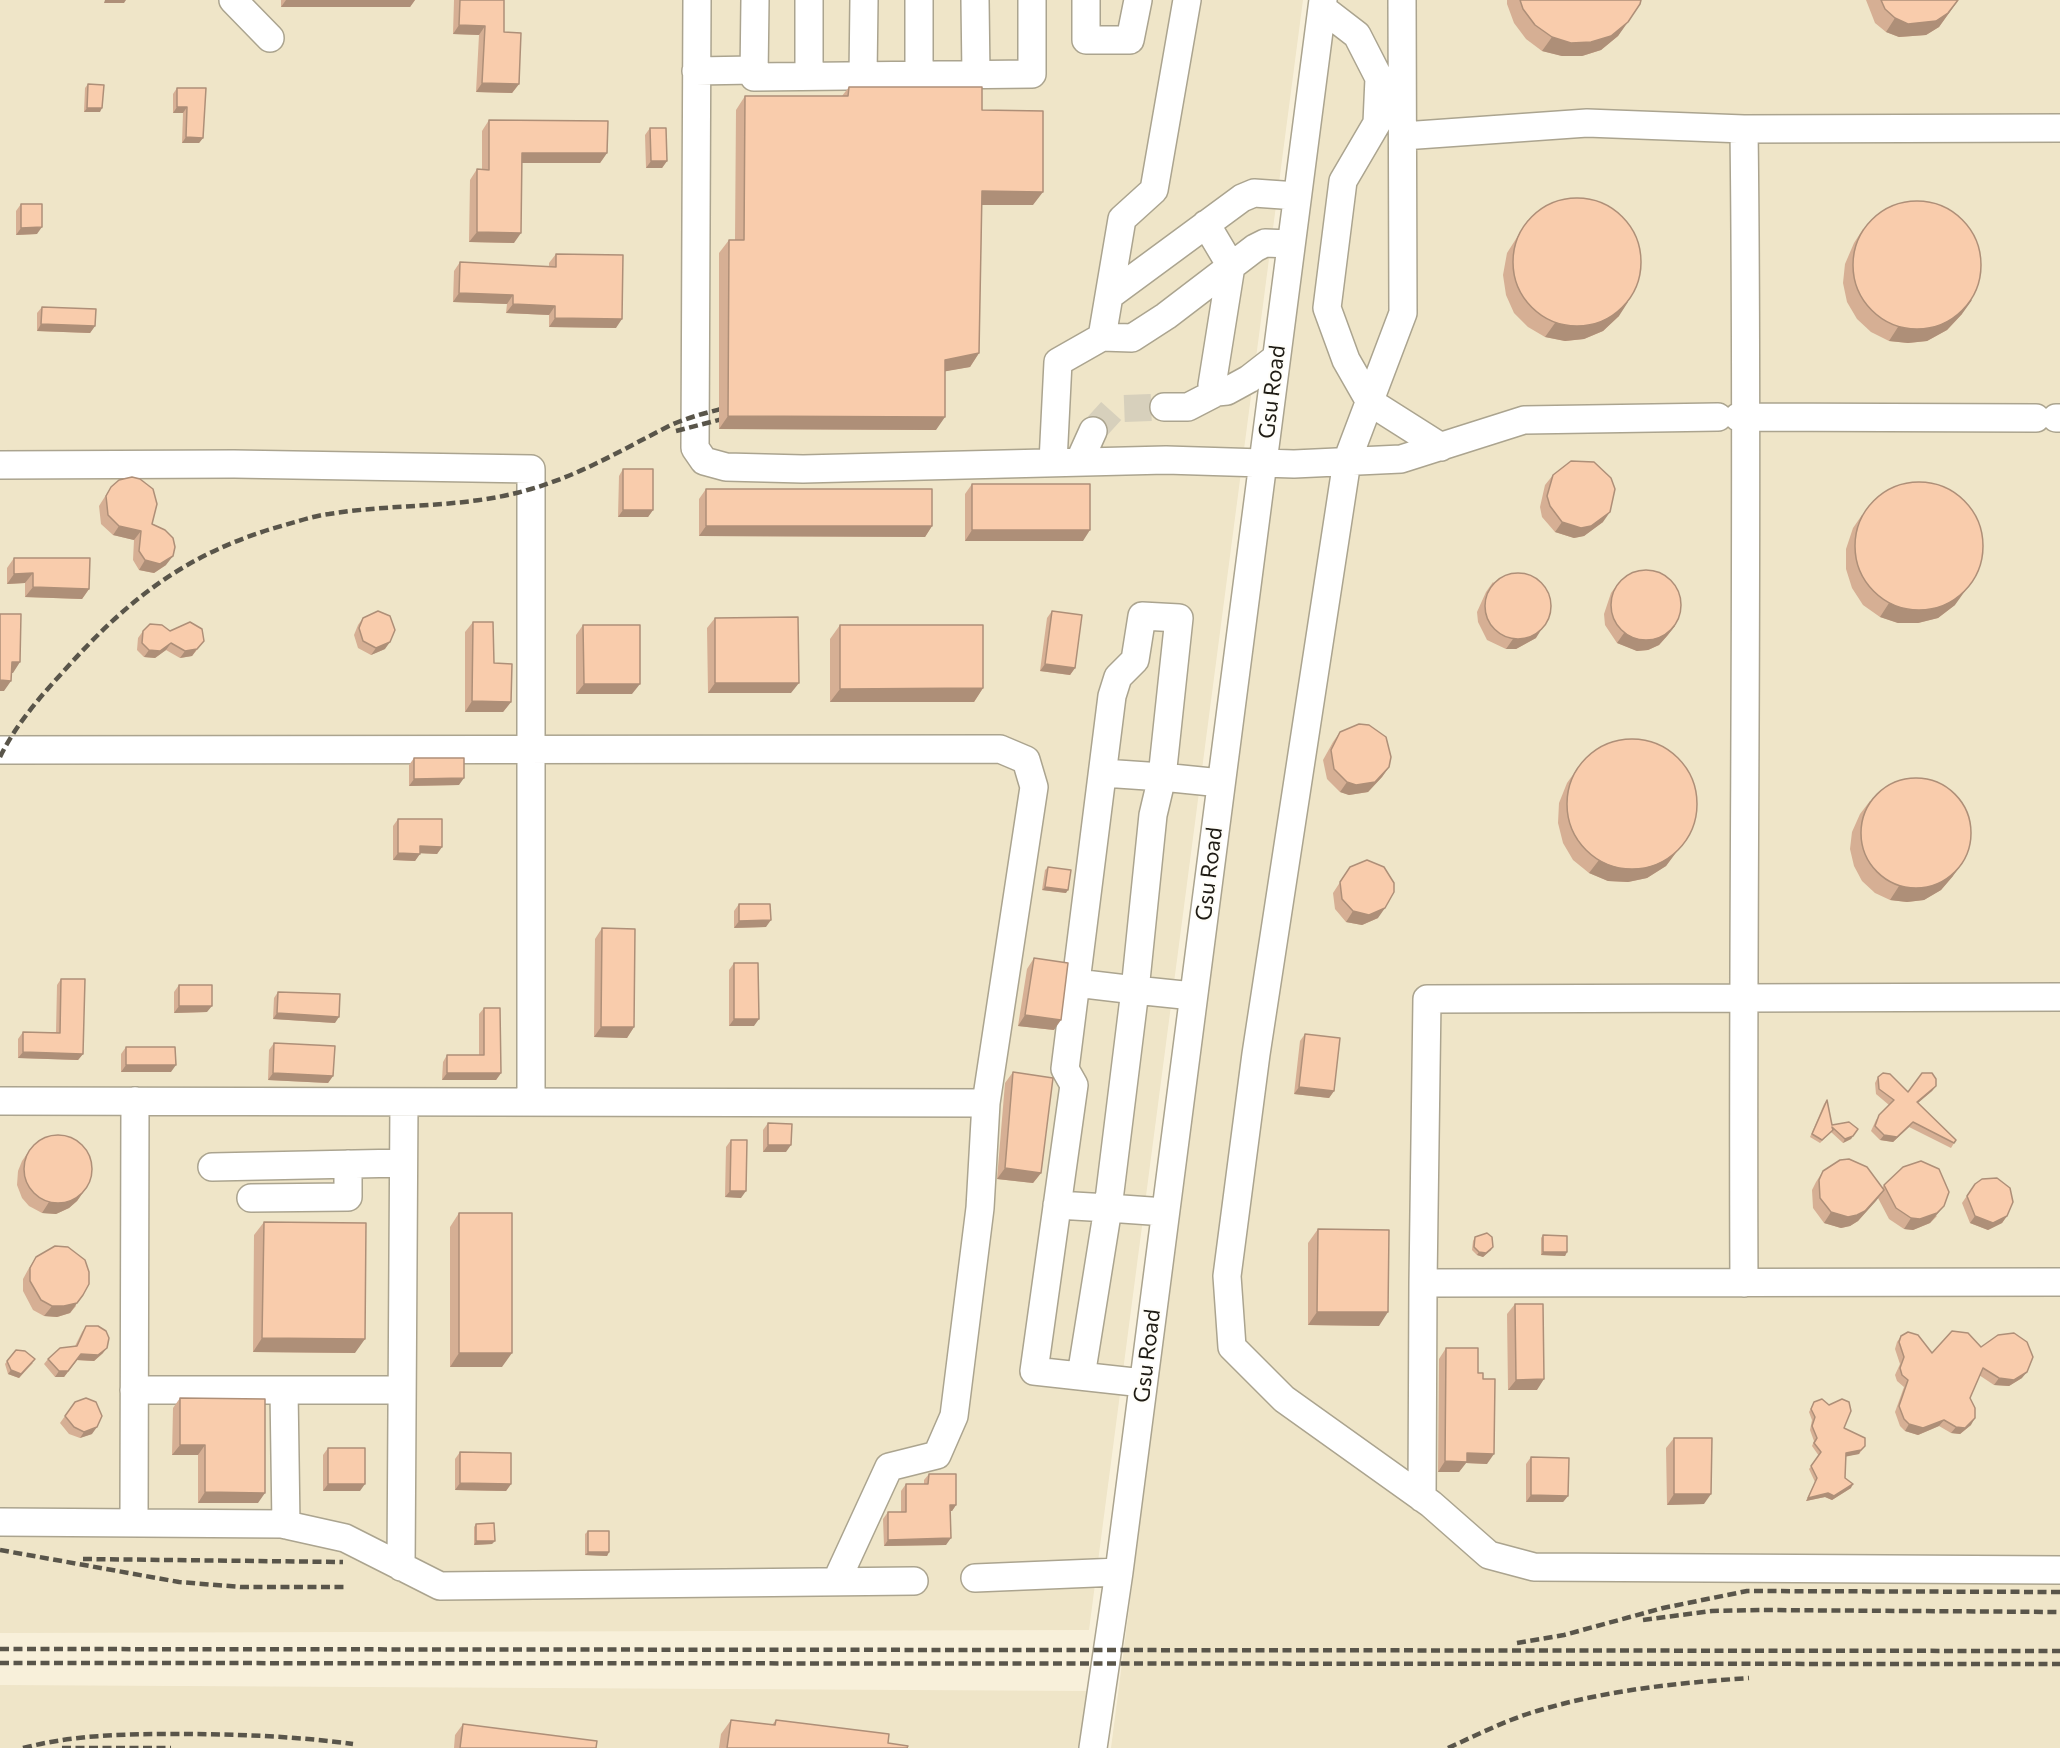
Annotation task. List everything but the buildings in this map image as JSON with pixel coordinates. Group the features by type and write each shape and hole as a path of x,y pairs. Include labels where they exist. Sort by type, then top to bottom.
{"street":[{"path":"233,0 270,38"},
{"path":"697,0 695,448 704,461 726,467 803,469 1166,460 1263,463 1347,461 1401,459 1524,420 1734,417 2051,418"},
{"path":"754,0 754,77 1032,74 1032,0"},
{"path":"809,0 809,76"},
{"path":"863,76 864,0"},
{"path":"919,0 919,75"},
{"path":"975,0 976,75"},
{"path":"1086,0 1086,40 1130,40 1138,0"},
{"path":"1102,337 1122,219 1154,190 1187,0"},
{"path":"1402,0 1402,313 1347,461 1253,1077 1227,1276 1232,1347 1284,1399 1422,1498 1489,1556 1534,1567 2060,1570"},
{"path":"1322,4 1357,35 1379,78 1377,123 1344,181 1327,308 1346,360 1370,402 1441,447"},
{"name":"Gsu Road","path":"1093,1748 1119,1572 1322,4"},
{"path":"696,71 754,70"},
{"path":"1402,136 1587,123 1744,129 2060,128"},
{"path":"1744,129 1734,417 1743,998 1744,1283"},
{"path":"1109,296 1242,198 1254,193 1297,196"},
{"path":"1206,224 1231,266 1212,385 1216,392"},
{"path":"1066,462 1058,362 1102,337 1132,338 1166,316 1265,243 1291,244"},
{"path":"1164,407 1188,407 1216,392 1227,391 1249,379 1276,358"},
{"path":"1066,462 1093,431"},
{"path":"0,465 234,464 531,469 531,1102"},
{"path":"1081,1376 1108,1208 1136,990 1153,815 1161,777 1179,618 1142,616 1135,660 1118,677 1113,696 1065,1068 1074,1086 1034,1371 1143,1383"},
{"path":"0,750 1000,749 1026,760 1034,787 986,1103 980,1208 954,1416 937,1455 889,1467 836,1582"},
{"path":"1103,773 1221,783"},
{"path":"1076,983 1193,996"},
{"path":"1422,1498 1427,999 2060,997"},
{"path":"0,1101 986,1103"},
{"path":"134,1523 135,1101"},
{"path":"401,1567 404,1102"},
{"path":"212,1167 404,1163"},
{"path":"251,1198 348,1197 348,1164"},
{"path":"1058,1205 1165,1212"},
{"path":"1423,1283 2060,1282"},
{"path":"134,1390 402,1390"},
{"path":"284,1390 286,1525"},
{"path":"0,1522 286,1525 345,1538 440,1586 914,1581"},
{"path":"975,1578 1119,1572"}],"shaded area":[{"path":"0,0 1303,0 1089,1630 0,1633"},
{"path":"1337,0 2060,0 2060,1748 1111,1748"},
{"path":"0,1685 1091,1691 1084,1748 0,1748"}],"tunnel":[{"path":"1093,431 1113,409 1164,407"}],"railway":[{"path":"0,757 20,723 36,702 111,622 162,581 218,549 250,536 323,515 481,500 531,489 585,468 671,425 736,405"},
{"path":"676,431 734,416"},
{"path":"0,1550 179,1582 241,1587 345,1587"},
{"path":"83,1559 343,1562"},
{"path":"1517,1643 1564,1635 1663,1608 1747,1591 2060,1592"},
{"path":"1643,1620 1712,1611 1762,1610 2060,1612"},
{"path":"0,1649 2060,1651"},
{"path":"0,1663 2060,1664"},
{"path":"1448,1748 1514,1719 1563,1704 1642,1688 1749,1678"},
{"path":"23,1748 79,1738 155,1734 264,1736 353,1744"},
{"path":"62,1748 171,1748"}]}
